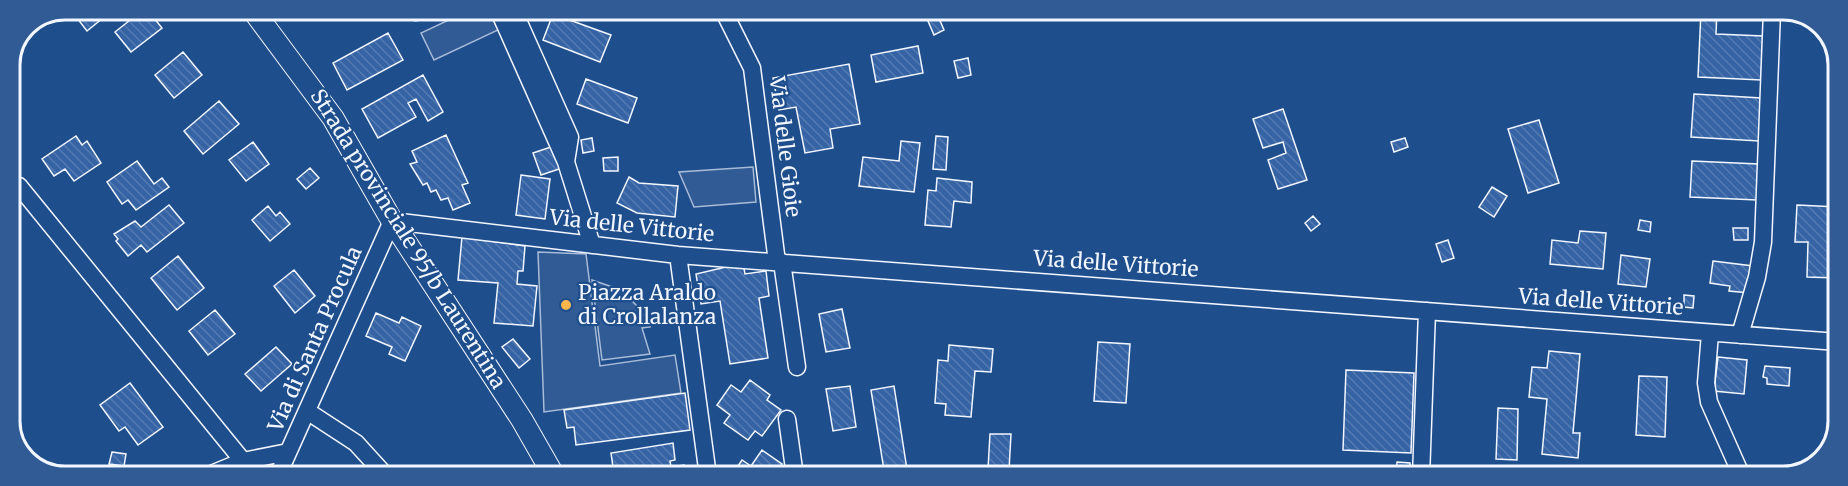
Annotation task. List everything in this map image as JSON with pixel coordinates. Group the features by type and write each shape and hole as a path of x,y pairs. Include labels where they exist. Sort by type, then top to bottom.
{"main road":[{"name":"Strada provinciale 95/b Laurentina","path":"260,20 333,118 392,221 522,420 548,466"}],"street":[{"path":"503,20 566,162 592,245"},
{"path":"518,20 570,137 566,162"},
{"name":"Via delle Gioie","path":"728,20 752,69 779,262 797,367"},
{"path":"1740,335 1757,277 1762,242 1772,20"},
{"path":"19,186 243,461"},
{"name":"Via delle Vittorie","path":"392,221 678,255 1828,341"},
{"name":"Via di Santa Procula","path":"282,466 392,221"},
{"path":"678,255 707,466"},
{"path":"1421,466 1427,311"},
{"path":"1710,333 1706,383 1709,402 1737,466"},
{"path":"307,411 356,443 377,466"},
{"path":"787,419 794,466"},
{"path":"231,466 243,461 288,452"}],"shaded area":[{"path":"449,20 493,20 498,30 434,60 421,33"},
{"path":"753,167 756,202 694,207 679,172"},
{"name":"Piazza Araldo di Crollalanza","path":"538,252 586,254 600,366 675,355 681,393 544,412"},
{"path":"592,280 621,290 640,309 650,327 642,328 650,354 602,360"}],"building":[{"path":"78,20 100,20 87,31"},
{"path":"130,20 156,20 162,28 131,52 115,32"},
{"path":"551,20 570,20 611,35 600,62 543,40"},
{"path":"940,20 944,30 934,35 928,21"},
{"path":"1701,20 1717,20 1716,34 1763,36 1761,80 1698,77"},
{"path":"388,33 403,60 347,90 333,63"},
{"path":"918,46 923,73 876,82 871,55"},
{"path":"183,52 202,75 174,98 155,75"},
{"path":"968,58 971,75 958,78 954,61"},
{"path":"849,64 860,124 830,129 833,148 805,153 796,107 779,110 773,78"},
{"path":"423,75 443,112 428,121 416,99 408,103 416,117 378,138 362,109"},
{"path":"586,79 637,98 628,123 577,104"},
{"path":"1694,94 1761,98 1759,141 1691,137"},
{"path":"219,101 239,124 203,154 184,131"},
{"path":"1283,109 1307,180 1278,189 1268,160 1286,153 1283,142 1263,148 1253,119"},
{"path":"1539,120 1559,183 1528,193 1508,129"},
{"path":"446,135 468,183 462,185 470,203 453,210 448,198 441,200 436,190 431,192 427,183 423,185 410,164 417,162 412,151"},
{"path":"76,136 82,145 87,141 101,163 74,181 65,169 54,176 42,159"},
{"path":"936,136 948,137 946,170 933,169"},
{"path":"592,138 594,151 583,153 581,140"},
{"path":"1405,138 1408,147 1394,152 1391,142"},
{"path":"901,141 920,143 914,192 859,186 863,157 899,161"},
{"path":"253,142 269,164 246,181 229,160"},
{"path":"554,146 562,168 541,175 533,153"},
{"path":"618,157 618,171 604,171 603,158"},
{"path":"137,161 154,184 162,178 169,187 136,210 128,200 122,204 107,182"},
{"path":"1692,161 1758,164 1757,200 1690,197"},
{"path":"310,168 319,178 306,189 297,179"},
{"path":"521,175 550,179 545,219 516,215"},
{"path":"629,177 639,183 678,186 675,217 637,213 617,203"},
{"path":"937,178 972,182 971,203 954,201 951,227 925,225 928,190 936,191"},
{"path":"1492,187 1507,196 1494,217 1479,207"},
{"path":"169,205 184,223 147,252 141,245 128,256 116,241 118,239 114,234 135,221 141,227"},
{"path":"1797,205 1828,207 1828,278 1807,277 1808,242 1795,242"},
{"path":"268,206 276,216 280,212 290,224 270,241 252,220"},
{"path":"1313,216 1320,224 1311,231 1305,223"},
{"path":"1640,220 1651,222 1650,232 1638,230"},
{"path":"1733,228 1748,228 1748,240 1734,240"},
{"path":"1580,231 1606,233 1603,269 1550,264 1552,240 1578,243"},
{"path":"462,237 525,246 523,271 518,271 517,284 537,286 533,326 494,323 498,283 458,280"},
{"path":"1448,240 1454,258 1442,262 1436,244"},
{"path":"1621,255 1650,259 1646,287 1618,284"},
{"path":"178,256 204,288 177,310 151,278"},
{"path":"1713,261 1753,266 1750,293 1729,291 1730,286 1710,283"},
{"path":"743,263 745,274 766,271 769,296 759,298 768,358 730,364 720,301 701,304 696,274"},
{"path":"294,270 315,296 295,313 274,286"},
{"path":"1684,295 1694,296 1693,308 1684,307"},
{"path":"842,309 850,348 826,352 819,314"},
{"path":"215,310 235,334 208,355 189,331"},
{"path":"376,313 399,323 402,317 421,326 405,361 389,354 392,347 366,336"},
{"path":"513,339 530,359 519,368 502,347"},
{"path":"1098,342 1130,344 1126,403 1094,401"},
{"path":"949,345 993,349 991,372 975,371 971,417 945,415 946,404 935,403 938,360 948,361"},
{"path":"276,347 292,364 261,391 245,374"},
{"path":"1549,351 1580,354 1573,433 1580,433 1578,458 1542,454 1547,399 1529,397 1532,367 1547,368"},
{"path":"1718,357 1747,360 1744,394 1714,391"},
{"path":"1765,366 1790,368 1789,386 1767,384 1767,378 1763,377"},
{"path":"1346,370 1414,373 1411,453 1343,450"},
{"path":"1639,376 1667,377 1665,437 1636,435"},
{"path":"750,380 770,395 767,400 781,410 762,436 755,431 748,440 724,423 730,415 717,405 731,385 741,392"},
{"path":"130,383 163,427 138,445 125,427 119,431 100,405"},
{"path":"850,386 856,427 833,431 826,389"},
{"path":"894,386 906,466 883,466 871,390"},
{"path":"685,393 690,430 576,445 574,427 567,428 564,410"},
{"path":"1498,408 1518,409 1517,460 1496,459"},
{"path":"990,434 1011,434 1009,466 988,466"},
{"path":"673,443 675,460 670,461 671,466 613,466 611,453"},
{"path":"762,450 782,464 781,466 751,466"},
{"path":"112,452 126,454 124,466 109,464"},
{"path":"742,460 751,466 738,466"},
{"path":"1397,462 1410,463 1410,466 1397,466"}],"place":[{"name":"Piazza Araldo di Crollalanza","path":"566,305"}]}
